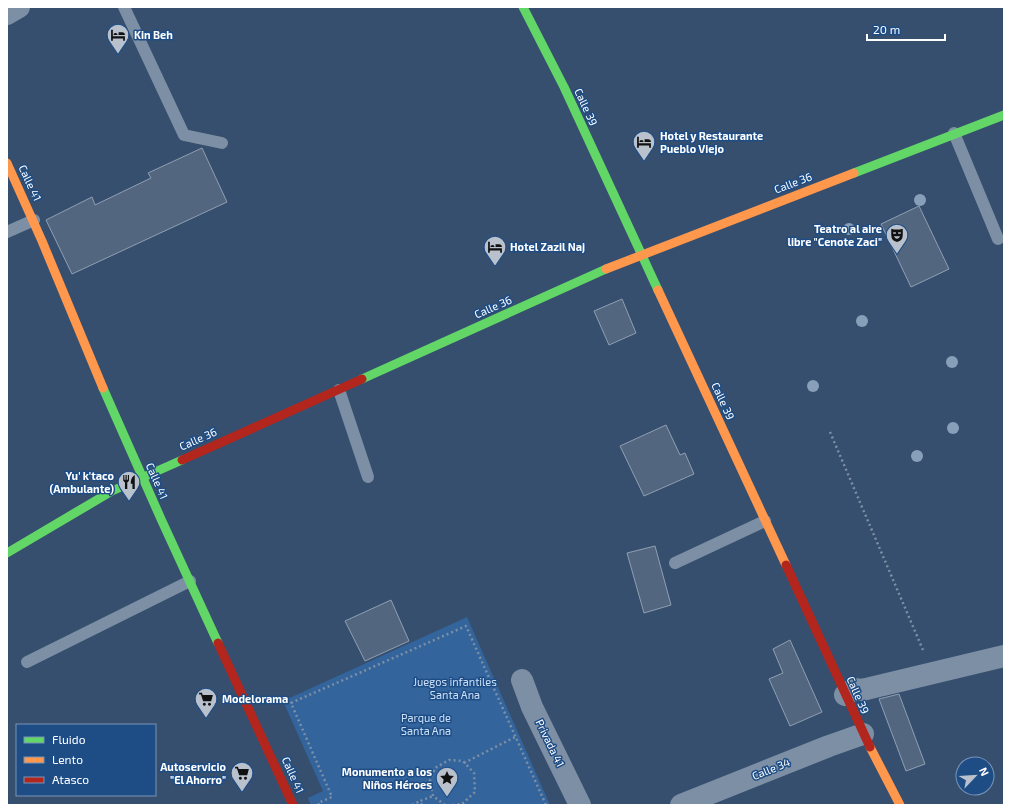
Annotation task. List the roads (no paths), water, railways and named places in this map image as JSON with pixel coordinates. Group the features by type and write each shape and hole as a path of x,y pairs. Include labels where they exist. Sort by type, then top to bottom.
{"main road":[{"name":"Calle 39","path":"523,7 564,87 793,579 863,734 900,805"},
{"name":"Calle 36","path":"7,553 112,491 339,390 600,271 1004,114"},
{"name":"Calle 41","path":"7,163 34,220 142,477 293,805"}],"street":[{"path":"7,14 19,7"},
{"path":"845,695 854,689 862,690 1004,656"},
{"name":"Privada 41","path":"522,680 540,722 580,805"},
{"name":"Calle 34","path":"681,805 863,734"}],"lane":[{"path":"124,7 184,135 222,143"},
{"path":"954,133 998,239"},
{"path":"7,232 34,220"},
{"path":"339,390 368,477"},
{"path":"675,563 765,521"},
{"path":"27,662 190,581"}],"place":[{"name":"Kin Beh","path":"118,54"},
{"name":"Hotel y Restaurante Pueblo Viejo","path":"644,162"},
{"name":"Teatro al aire libre \"Cenote Zaci\"","path":"897,254"},
{"name":"Hotel Zazil Naj","path":"495,266"},
{"name":"Yu' k'taco (Ambulante)","path":"129,502"},
{"name":"Modelorama","path":"206,718"},
{"name":"Autoservicio \"El Ahorro\"","path":"242,792"},
{"name":"Monumento a los Niños Héroes","path":"447,798"}],"park label":[{"name":"Juegos infantiles Santa Ana","path":"455,688"},
{"name":"Parque de Santa Ana","path":"426,724"}]}
